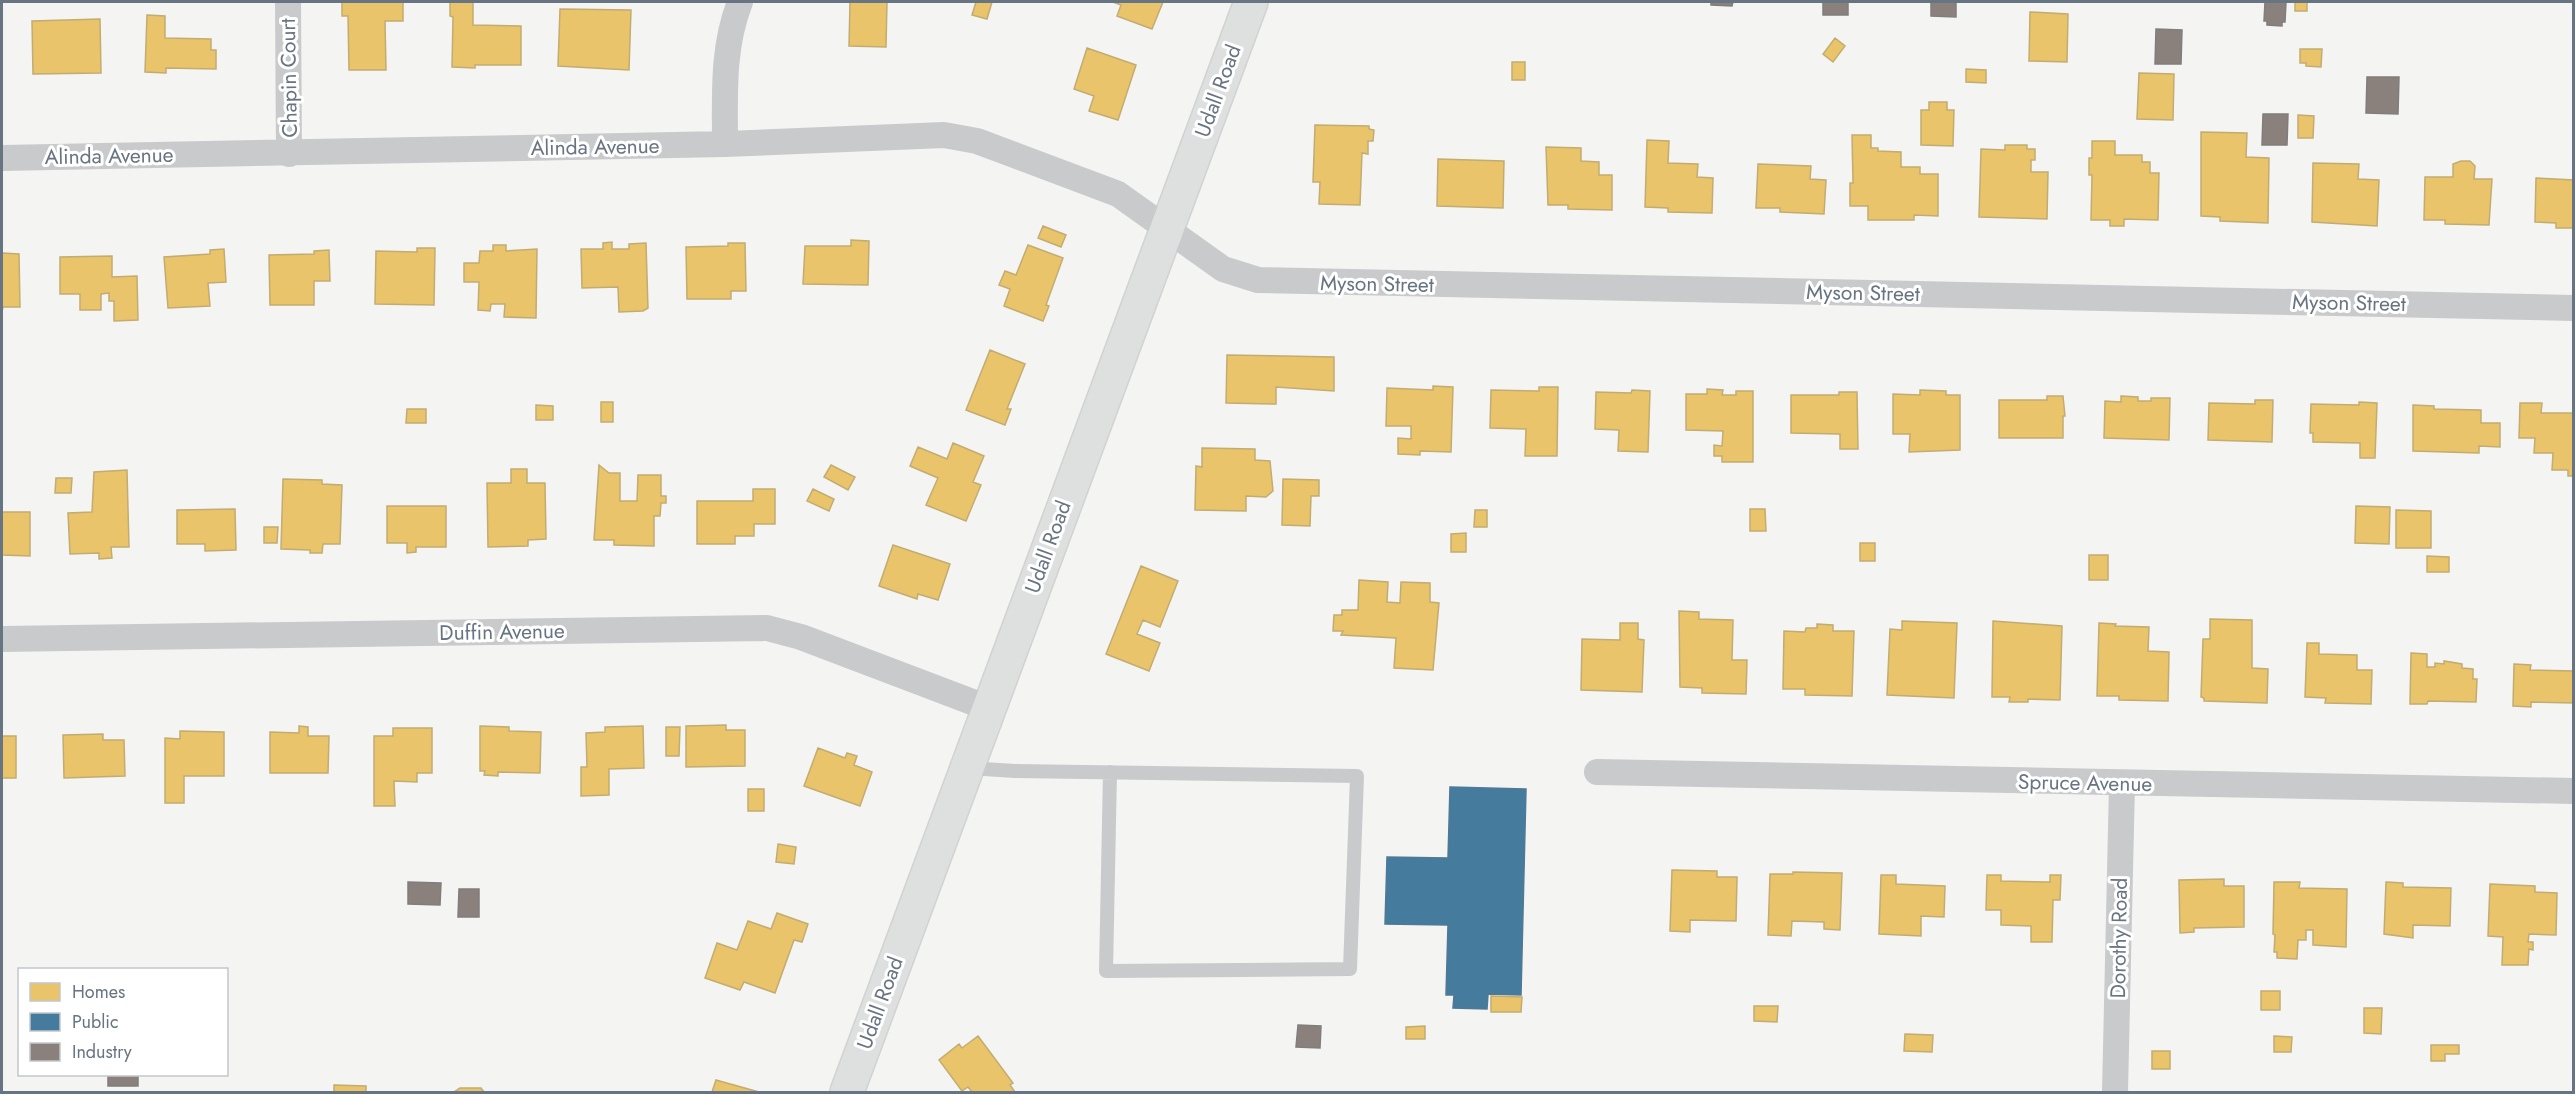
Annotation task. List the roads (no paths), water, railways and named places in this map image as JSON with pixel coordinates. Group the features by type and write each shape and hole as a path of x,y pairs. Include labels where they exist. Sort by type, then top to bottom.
{"main road":[{"name":"Udall Road","path":"846,1092 1251,2"}],"street":[{"name":"Chapin Court","path":"288,2 290,154"},
{"path":"725,144 726,57 733,20 740,2"},
{"name":"Alinda Avenue","path":"2,158 290,154 725,144 924,135 962,136 1118,194 1167,229"},
{"name":"Myson Street","path":"1167,229 1222,269 1241,276 1276,282 2574,308"},
{"name":"Duffin Avenue","path":"2,639 767,628 801,637 988,708"},
{"name":"Spruce Avenue","path":"1597,772 2574,791"},
{"name":"Dorothy Road","path":"2115,1092 2122,784"}],"lane":[{"path":"966,768 1357,776 1350,969 1106,971 1110,772"}]}
